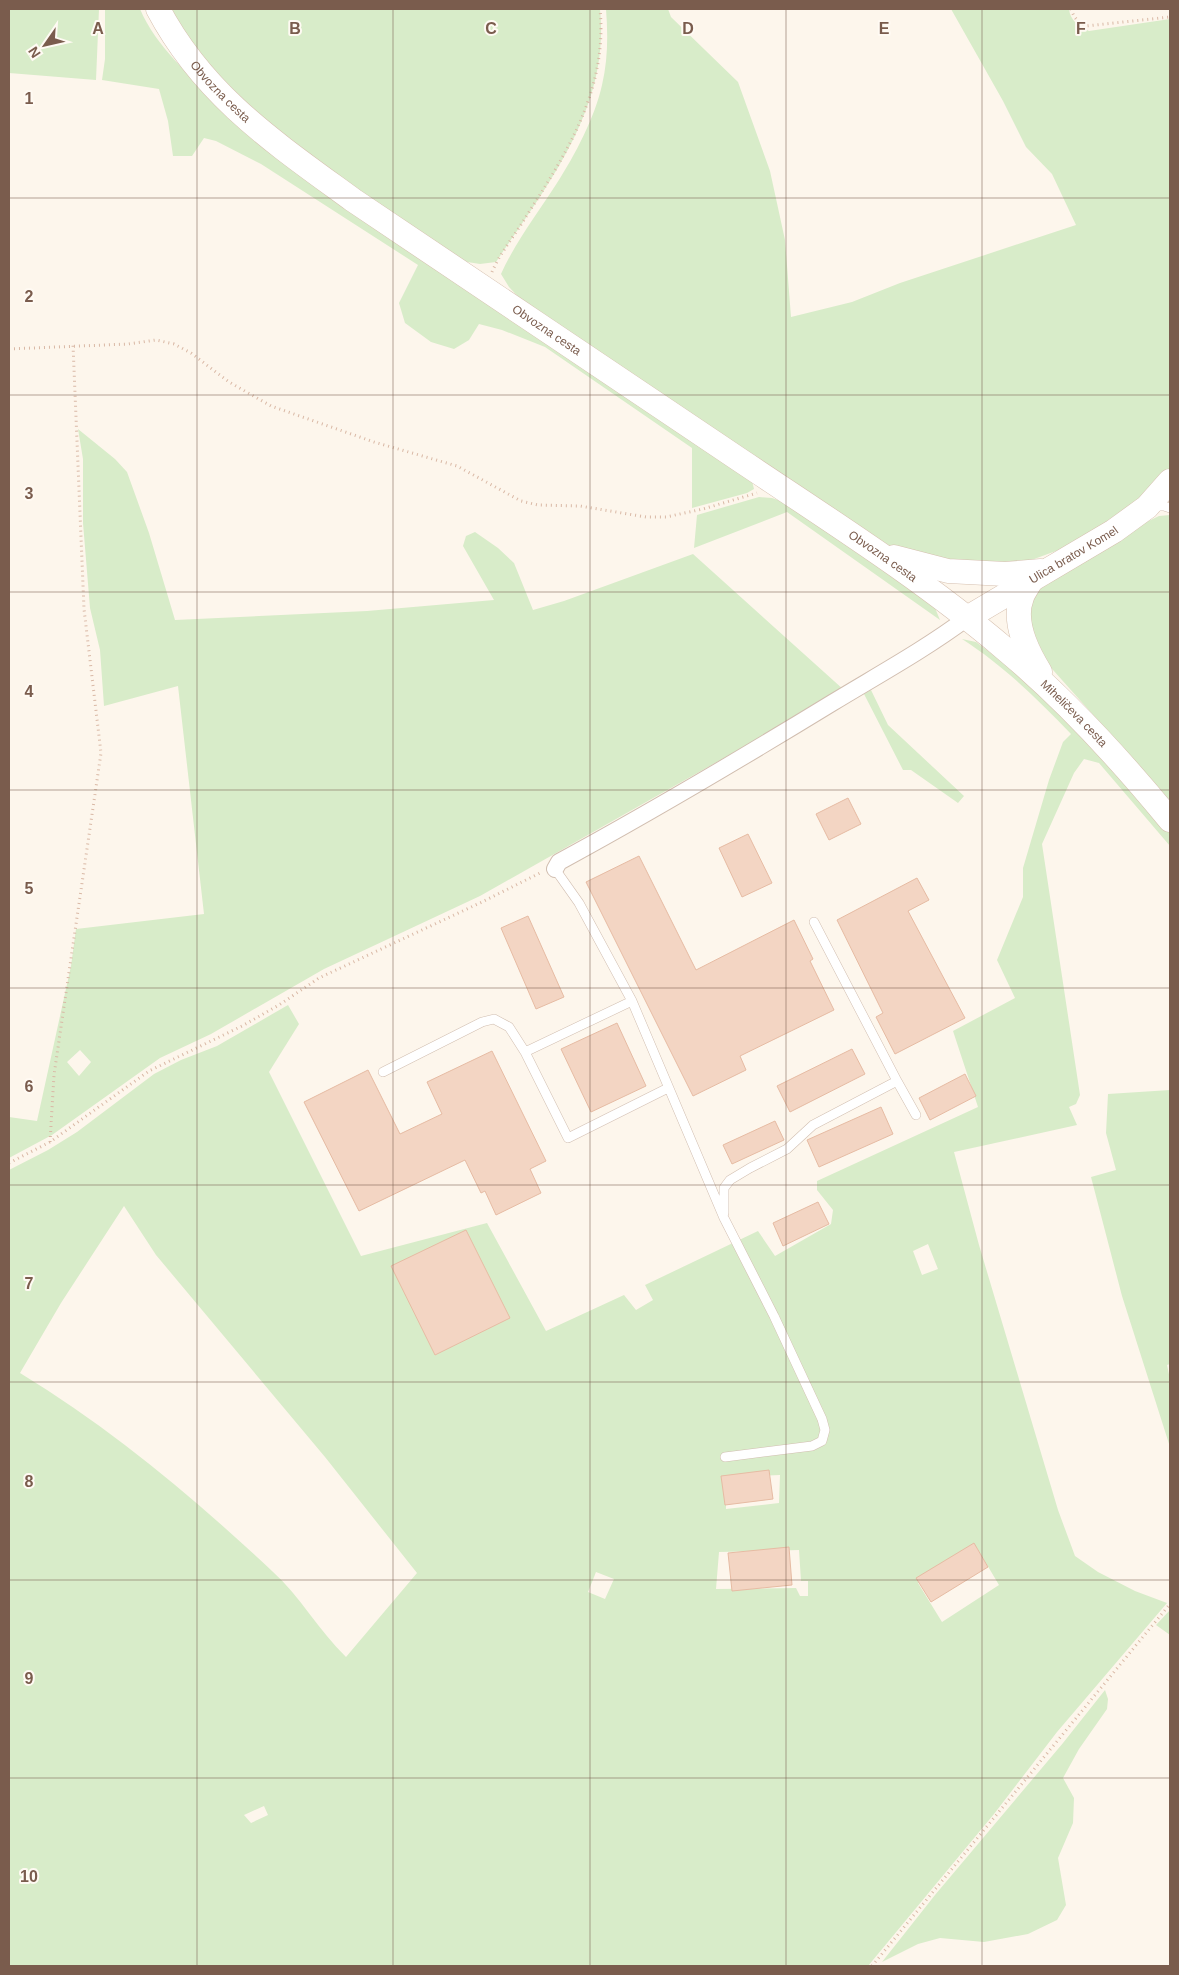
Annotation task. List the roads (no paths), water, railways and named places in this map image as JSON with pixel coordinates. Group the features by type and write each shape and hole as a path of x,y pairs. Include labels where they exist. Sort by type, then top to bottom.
{"street":[{"name":"Obvozna cesta","path":"158,9 168,29 195,67 224,100 278,145 353,200 877,552 967,618"},
{"name":"Ulica bratov Komel","path":"967,618 1114,531 1147,506 1170,481"},
{"path":"877,552 911,563 948,571 1040,575"},
{"path":"1040,575 1022,596 1018,611 1021,633 1038,668 1054,693"},
{"path":"555,867 558,862 607,836 932,644 967,618"},
{"name":"Miheličeva cesta","path":"967,618 1007,650 1054,693 1112,752 1170,820"}],"lane":[{"path":"1147,506 1170,508"},
{"path":"555,867 579,903 632,1001 724,1218 778,1324 822,1419 825,1430 822,1441 812,1446 726,1457"},
{"path":"814,922 916,1115"},
{"path":"525,1052 632,1001"},
{"path":"383,1072 482,1022 494,1019 509,1027 525,1052 568,1138 668,1088"},
{"path":"724,1218 724,1188 730,1180 787,1149 813,1125 897,1081"}]}
